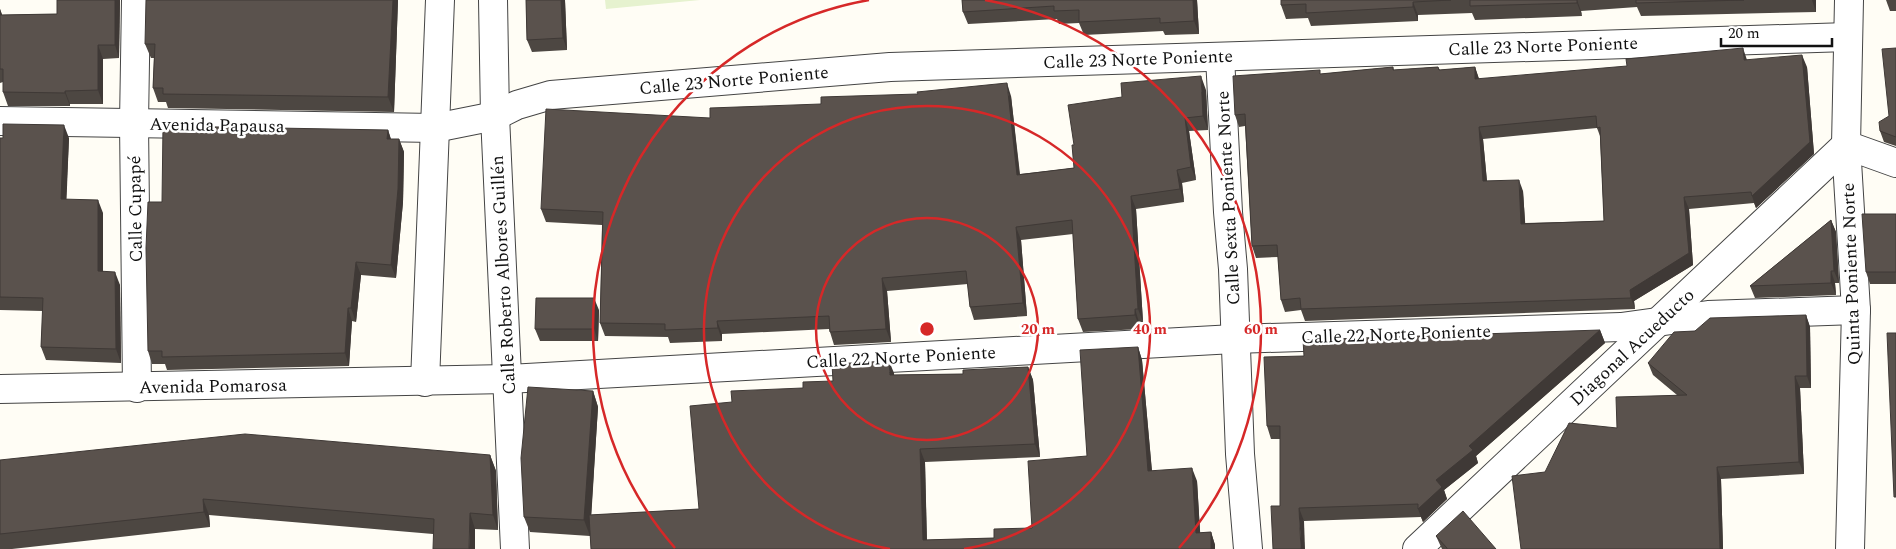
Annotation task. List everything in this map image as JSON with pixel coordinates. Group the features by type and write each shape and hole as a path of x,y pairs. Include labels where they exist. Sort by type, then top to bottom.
{"street":[{"name":"Calle Cupapé","path":"136,0 134,123 137,388"},
{"path":"425,382 440,0"},
{"name":"Calle Roberto Albores Guillén","path":"493,0 495,116 515,549"},
{"name":"Quinta Poniente Norte","path":"1849,0 1846,145 1856,310 1850,549"},
{"name":"Calle 23 Norte Poniente","path":"435,128 495,116 517,105 550,95 870,68 1848,36"},
{"name":"Calle Sexta Poniente Norte","path":"1220,57 1228,212 1234,269 1234,339 1248,549"},
{"name":"Avenida Papausa","path":"0,121 435,128"},
{"path":"1846,145 1896,163"},
{"name":"Diagonal Acueducto","path":"1417,549 1846,145"},
{"name":"Calle 22 Norte Poniente","path":"425,382 1234,339 1621,327 1708,315 1856,310"},
{"name":"Avenida Pomarosa","path":"0,389 425,382"}],"green space":[{"path":"605,0 700,0 606,9"}],"building":[{"path":"57,0 115,0 115,45 98,45 98,90 65,91 65,93 3,92 3,69 0,69 0,15 57,14"},
{"path":"146,0 393,0 388,97 163,94 163,88 153,88 155,44 145,44"},
{"path":"526,0 561,0 563,38 527,40"},
{"path":"962,0 1193,0 1194,21 1160,23 1160,18 1079,22 1079,10 1054,11 1054,6 963,12"},
{"path":"1281,0 1451,0 1413,2 1413,7 1306,13 1306,4 1281,5"},
{"path":"1470,0 1577,0 1577,3 1470,6"},
{"path":"1636,0 1744,0 1636,3"},
{"path":"1743,48 1744,60 1802,55 1810,142 1752,196 1751,192 1684,197 1689,253 1630,290 1631,298 1301,309 1300,298 1281,300 1277,245 1252,246 1245,114 1235,115 1233,76 1320,70 1320,74 1393,67 1393,70 1438,67 1439,70 1475,67 1475,79 1627,66 1626,59","holes":["1596,116 1597,128 1600,127 1604,221 1521,224 1519,180 1483,181 1479,127"]},
{"path":"1896,48 1896,137 1880,131 1879,122 1889,116 1882,49"},
{"path":"1201,76 1203,116 1185,118 1191,167 1177,170 1180,189 1131,196 1138,309 1135,309 1135,315 1078,319 1072,220 1016,227 1023,303 970,307 966,271 882,278 886,329 830,332 829,316 717,321 718,328 665,330 665,324 600,323 603,212 541,209 546,109 710,118 710,108 821,104 821,97 918,94 917,92 1007,83 1017,175 1074,168 1072,145 1074,145 1068,105 1122,97 1121,83"},
{"path":"3,124 64,125 61,199 98,200 98,271 115,272 116,349 41,347 43,298 0,297 0,138 3,138"},
{"path":"163,126 388,130 387,139 399,139 398,189 391,265 356,262 351,308 348,308 345,353 162,357 162,351 148,351 146,248 148,202 162,202"},
{"path":"1862,214 1896,214 1896,272 1866,272"},
{"path":"1831,220 1834,271 1831,271 1831,283 1750,286"},
{"path":"536,298 594,298 594,329 535,329"},
{"path":"1806,315 1807,376 1795,376 1799,462 1717,467 1720,549 1521,549 1512,476 1545,472 1569,423 1617,428 1616,397 1687,395 1648,363 1674,332 1695,331 1710,318"},
{"path":"1600,330 1469,446 1473,450 1436,480 1442,487 1418,509 1418,504 1299,508 1301,549 1273,549 1271,506 1280,506 1280,426 1267,426 1264,357 1304,356 1303,340"},
{"path":"1887,333 1896,333 1896,497 1894,497"},
{"path":"1138,347 1148,471 1192,468 1196,533 1211,532 1211,549 591,549 589,515 699,509 690,406 732,402 731,391 803,388 803,382 833,381 832,364 889,361 890,375 963,374 963,370 1028,367 1035,444 920,449 923,540 994,538 994,529 1032,528 1028,461 1087,456 1080,350"},
{"path":"528,387 593,391 584,520 524,517 521,458"},
{"path":"245,434 490,455 493,515 470,513 469,549 433,549 434,519 203,499 204,512 0,534 0,460"},
{"path":"1463,511 1496,549 1447,549 1436,536"}]}
